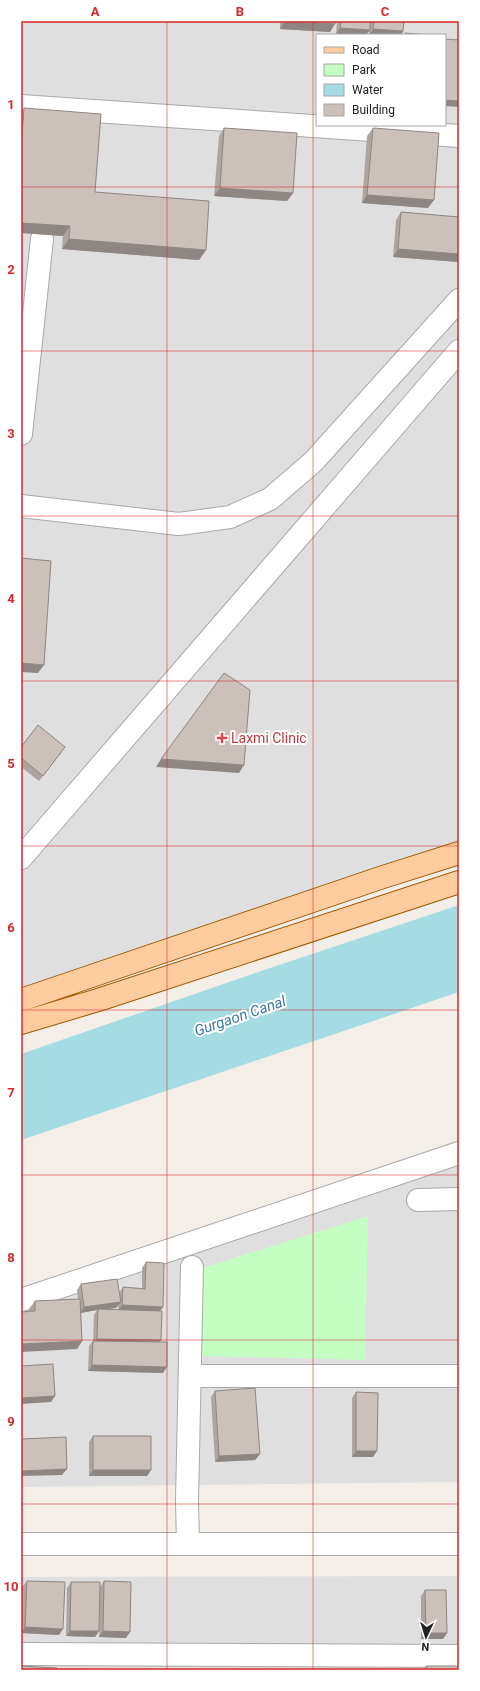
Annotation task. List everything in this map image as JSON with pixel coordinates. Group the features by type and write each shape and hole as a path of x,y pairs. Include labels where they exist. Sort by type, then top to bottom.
{"main road":[{"path":"21,1000 383,877 459,853"},
{"path":"21,1023 98,1000 459,882"}],"street":[{"path":"21,106 459,136"},
{"path":"21,434 42,240"},
{"path":"21,506 179,524 230,517 270,498 313,462 459,300"},
{"path":"21,858 459,351"},
{"path":"21,1300 459,1153"},
{"path":"418,1200 459,1199"},
{"path":"188,1543 187,1501 192,1267"},
{"path":"190,1376 459,1376"},
{"path":"21,1544 459,1544"},
{"path":"21,1654 132,1662 267,1663 412,1663 459,1656"}],"shaded area":[{"path":"21,21 459,21 459,844 21,991"},
{"path":"459,1148 459,1482 21,1487 21,1295"},
{"path":"459,1576 459,1670 21,1670 21,1577"}],"green space":[{"path":"368,1216 365,1360 199,1356 202,1268"}],"water":[{"name":"Gurgaon Canal","path":"459,905 459,992 21,1140 21,1054 264,970"}],"building":[{"path":"288,21 336,21 335,24"},
{"path":"341,21 370,21 370,30 340,28"},
{"path":"374,21 404,21 403,31 373,29"},
{"path":"446,39 459,40 459,101 446,100"},
{"path":"24,108 101,114 95,192 209,201 206,250 69,239 70,226 21,223 21,149"},
{"path":"224,128 297,133 293,193 220,188"},
{"path":"373,128 439,133 434,200 367,195"},
{"path":"401,212 459,217 459,254 398,249"},
{"path":"21,558 51,561 44,665 21,663"},
{"path":"224,673 250,690 244,765 161,759"},
{"path":"38,725 65,747 43,776 21,758 21,747"},
{"path":"146,1262 164,1263 163,1307 122,1305 123,1287 145,1289"},
{"path":"117,1279 121,1302 84,1307 81,1284"},
{"path":"80,1299 82,1341 21,1344 21,1312 35,1311 35,1301"},
{"path":"98,1309 162,1311 161,1340 97,1339"},
{"path":"93,1341 167,1342 167,1367 92,1365"},
{"path":"53,1364 55,1396 21,1398 21,1366"},
{"path":"255,1388 260,1454 219,1456 215,1391"},
{"path":"356,1392 378,1393 377,1451 356,1451"},
{"path":"93,1436 151,1436 151,1470 93,1470"},
{"path":"66,1437 67,1469 21,1471 21,1439"},
{"path":"27,1581 65,1582 63,1629 25,1627"},
{"path":"104,1581 131,1582 130,1632 103,1631"},
{"path":"71,1582 100,1582 99,1631 70,1631"},
{"path":"425,1590 446,1590 447,1633 426,1633"},
{"path":"21,1666 57,1668 57,1670 21,1670"},
{"path":"426,1666 459,1666 459,1670 426,1670"}],"place":[{"name":"Laxmi Clinic","path":"222,738"}]}
